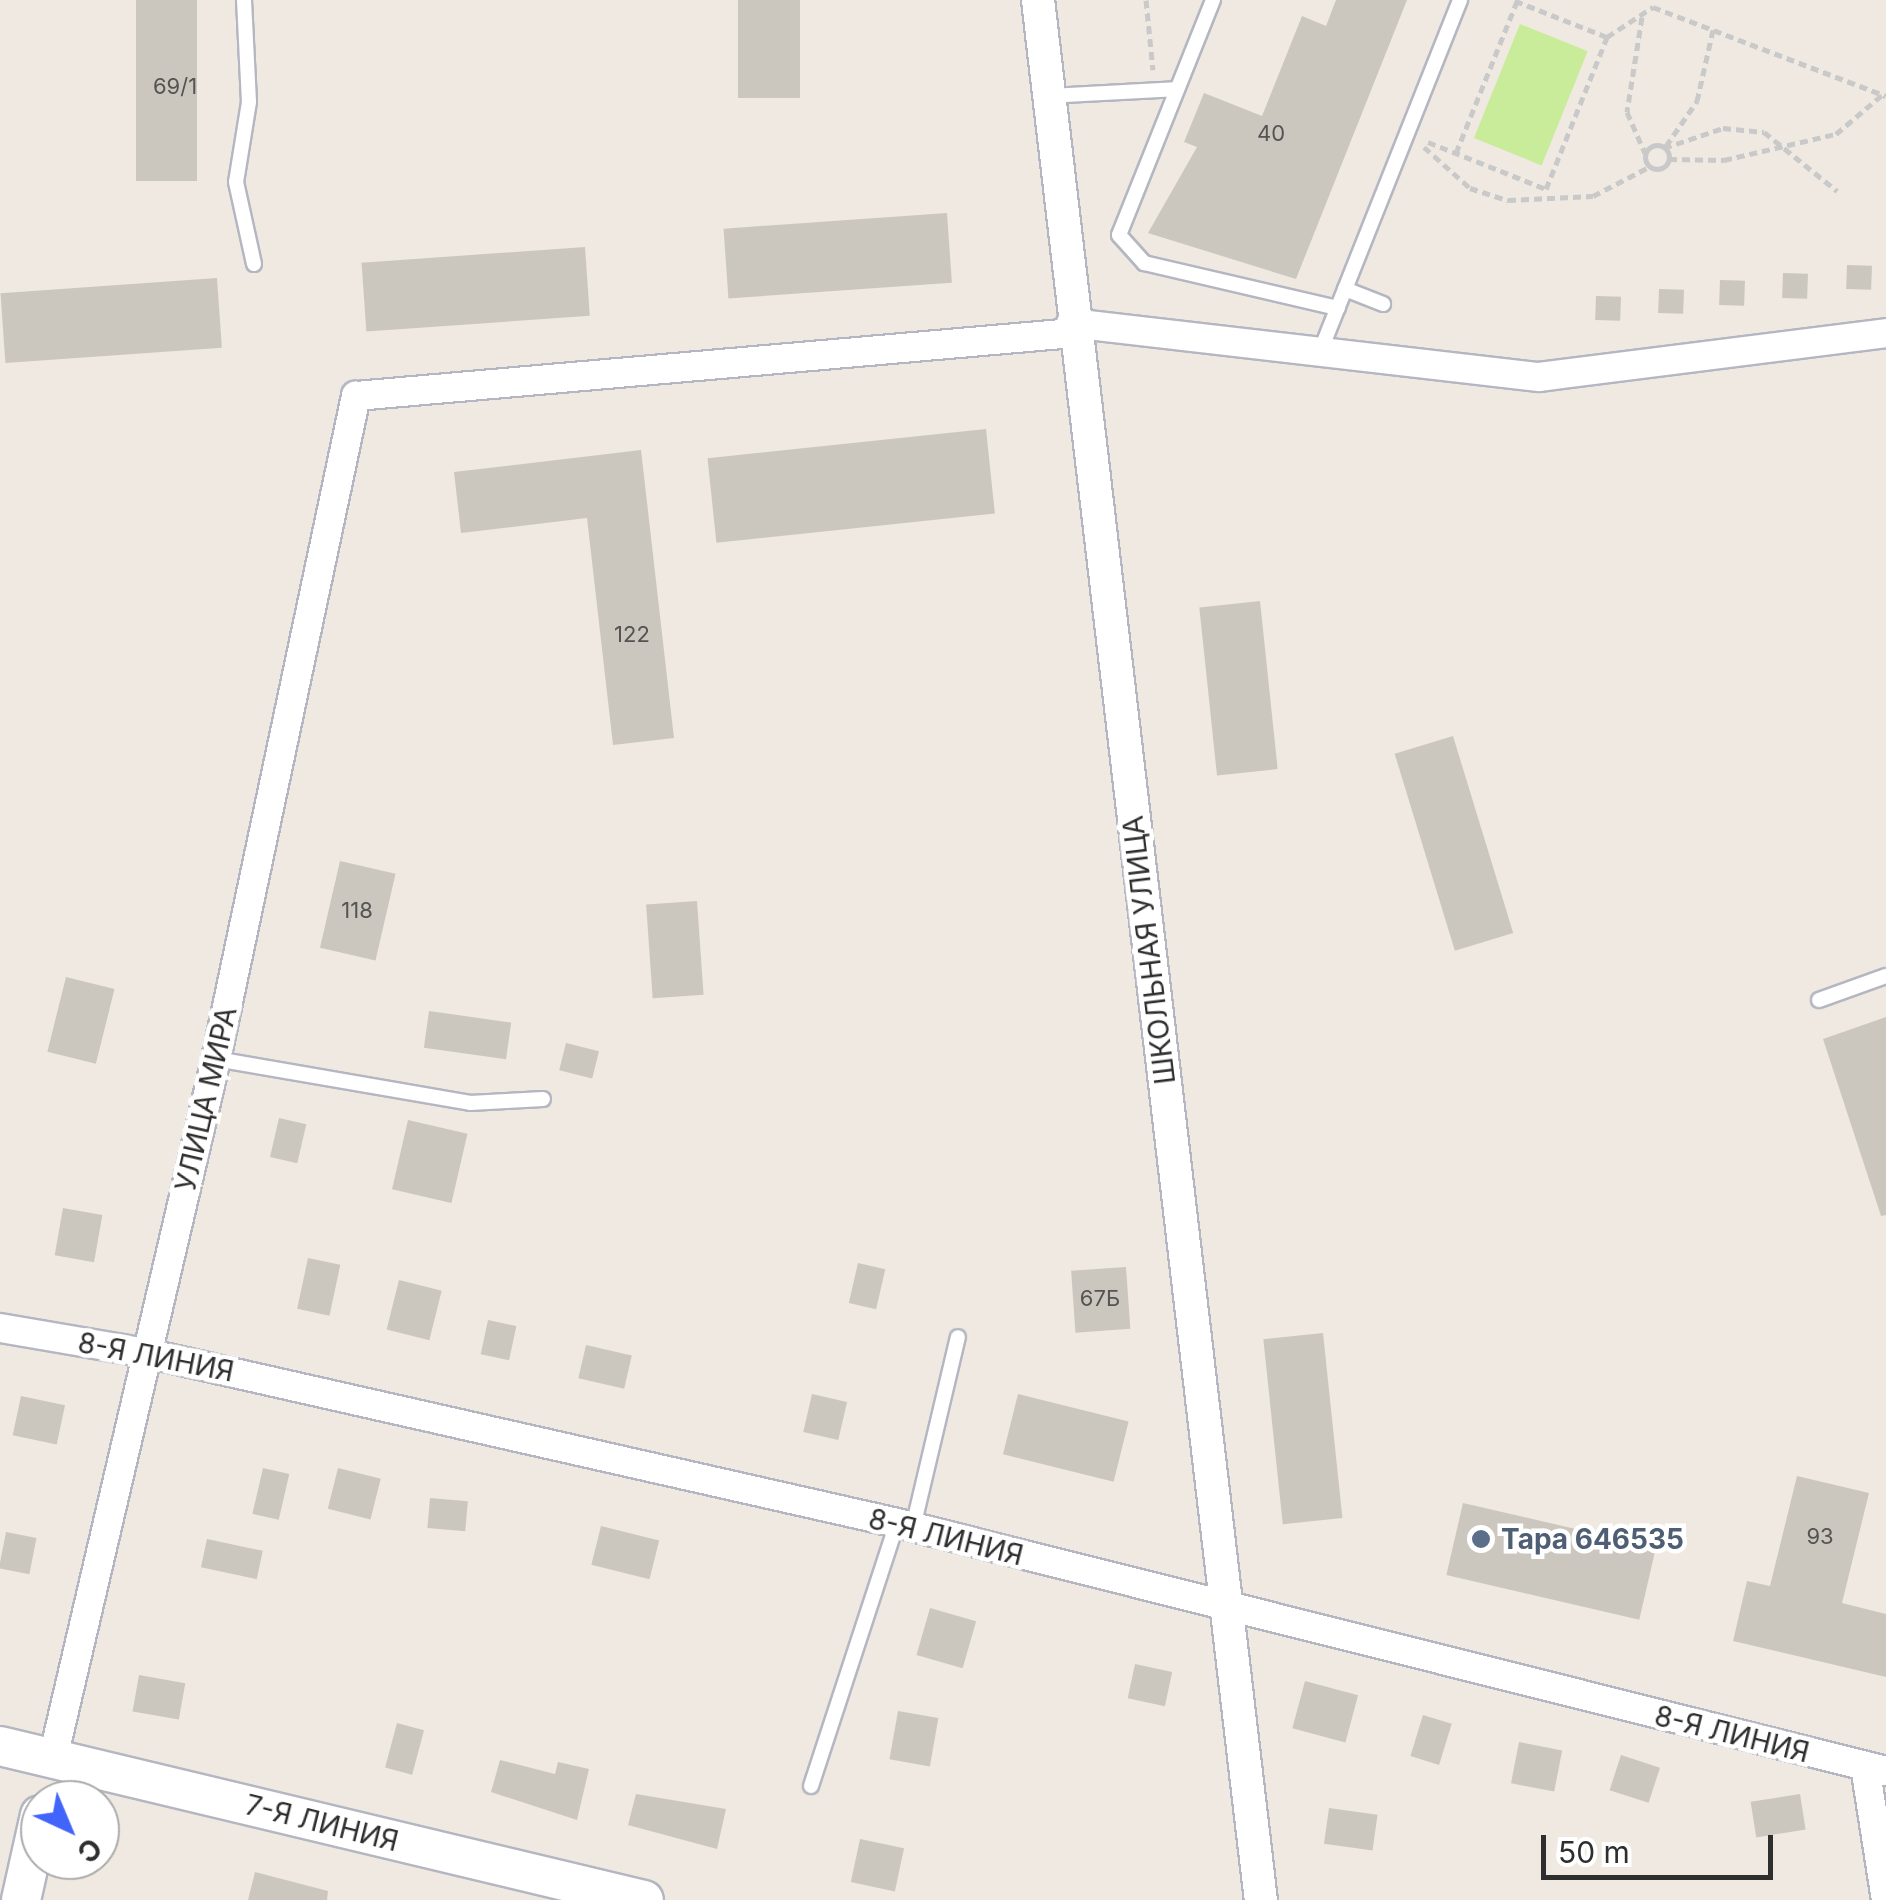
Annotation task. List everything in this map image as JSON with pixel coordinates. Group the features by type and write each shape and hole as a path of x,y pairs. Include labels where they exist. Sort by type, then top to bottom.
{"main road":[{"name":"7-Я ЛИНИЯ","path":"0,1746 644,1900"},
{"name":"УЛИЦА МИРА","path":"48,1780 53,1758"}],"street":[{"name":"ШКОЛЬНАЯ УЛИЦА","path":"1038,0 1072,328 1262,1900"},
{"path":"1072,328 1539,377 1886,333"},
{"name":"УЛИЦА МИРА","path":"53,1758 216,1059 356,396 1072,328"},
{"name":"8-Я ЛИНИЯ","path":"0,1328 146,1352 905,1525 1230,1612 1875,1769"},
{"path":"1875,1769 1886,1900"}],"lane":[{"path":"244,0 249,102 236,182 254,264"},
{"path":"1213,0 1171,90 1119,236 1144,262 1338,308"},
{"path":"1320,353 1460,0"},
{"path":"1046,96 1171,90"},
{"path":"1346,289 1383,304"},
{"path":"1819,1000 1886,976"},
{"path":"216,1059 470,1103 543,1099"},
{"path":"811,1786 905,1525 958,1337"}],"path":[{"path":"1146,0 1146,55 1171,90"},
{"path":"1456,154 1515,1 1607,37"},
{"path":"1653,7 1884,96 1848,127 1784,149 1669,159 1659,170 1648,167 1593,196 1522,201 1470,188 1417,138 1546,189 1607,37 1642,14 1653,7"},
{"path":"1642,14 1627,112 1648,167"},
{"path":"1664,148 1697,101 1713,30"},
{"path":"1645,153 1743,127 1784,149 1837,191"},
{"path":"1664,148 1669,159"}],"green space":[{"path":"1520,24 1588,51 1542,165 1474,138"}],"building":[{"path":"136,0 197,0 197,181 136,181"},
{"path":"738,0 800,0 800,98 738,98"},
{"path":"1336,0 1407,0 1296,279 1148,233 1197,147 1184,142 1204,93 1262,116 1302,16 1326,26"},
{"path":"947,213 952,283 728,298 724,229"},
{"path":"585,247 590,316 366,331 362,263"},
{"path":"1847,265 1872,266 1871,290 1846,289"},
{"path":"1783,273 1808,274 1807,299 1782,298"},
{"path":"217,278 222,348 5,363 1,293"},
{"path":"1720,280 1745,281 1744,306 1719,305"},
{"path":"1659,289 1684,290 1683,314 1658,313"},
{"path":"1596,296 1621,297 1620,321 1595,320"},
{"path":"986,429 995,514 716,543 708,458"},
{"path":"641,450 674,738 613,745 587,518 461,533 454,472"},
{"path":"1260,601 1278,769 1217,775 1199,607"},
{"path":"1453,736 1513,933 1455,951 1395,754"},
{"path":"340,861 396,874 376,961 320,948"},
{"path":"697,901 704,995 653,998 646,905"},
{"path":"66,977 115,989 96,1064 47,1052"},
{"path":"429,1011 511,1023 506,1059 424,1048"},
{"path":"1886,1017 1886,1215 1881,1216 1823,1039"},
{"path":"566,1043 599,1051 592,1078 559,1070"},
{"path":"279,1118 306,1124 297,1163 270,1157"},
{"path":"408,1120 467,1134 451,1203 392,1189"},
{"path":"63,1208 102,1215 94,1262 55,1255"},
{"path":"308,1258 340,1265 329,1316 297,1309"},
{"path":"858,1263 885,1269 876,1309 849,1303"},
{"path":"1126,1267 1130,1329 1075,1333 1071,1271"},
{"path":"399,1280 442,1291 429,1340 387,1329"},
{"path":"488,1320 516,1326 509,1360 481,1354"},
{"path":"1323,1333 1342,1518 1283,1524 1263,1339"},
{"path":"586,1345 632,1356 624,1389 578,1378"},
{"path":"812,1394 847,1402 838,1440 803,1432"},
{"path":"1018,1394 1129,1422 1114,1482 1003,1454"},
{"path":"21,1396 65,1405 57,1444 13,1435"},
{"path":"263,1468 289,1474 279,1520 252,1514"},
{"path":"338,1468 381,1479 371,1519 328,1509"},
{"path":"1797,1476 1869,1493 1842,1603 1886,1614 1886,1677 1733,1641 1747,1581 1770,1586"},
{"path":"430,1498 468,1501 465,1531 427,1528"},
{"path":"1463,1503 1656,1548 1639,1620 1446,1575"},
{"path":"601,1526 659,1541 650,1579 591,1565"},
{"path":"6,1532 36,1538 29,1574 0,1569"},
{"path":"207,1539 263,1551 257,1579 201,1567"},
{"path":"930,1608 976,1621 963,1668 916,1655"},
{"path":"1135,1664 1172,1672 1165,1706 1128,1698"},
{"path":"139,1675 185,1683 179,1720 133,1711"},
{"path":"1305,1681 1358,1695 1345,1743 1292,1728"},
{"path":"898,1711 938,1718 930,1766 889,1759"},
{"path":"1423,1715 1452,1724 1439,1765 1410,1756"},
{"path":"397,1723 424,1730 412,1775 385,1767"},
{"path":"1519,1742 1562,1750 1554,1792 1511,1783"},
{"path":"1621,1755 1660,1768 1649,1803 1610,1790"},
{"path":"500,1760 555,1774 558,1762 589,1769 577,1820 491,1792"},
{"path":"636,1794 726,1809 717,1849 628,1825"},
{"path":"1800,1794 1806,1830 1756,1837 1751,1802"},
{"path":"1329,1808 1378,1815 1373,1850 1324,1844"},
{"path":"860,1839 904,1848 895,1891 851,1882"},
{"path":"255,1872 328,1891 327,1900 248,1900"}],"place":[{"name":"Тара 646535","path":"1481,1539"}]}
